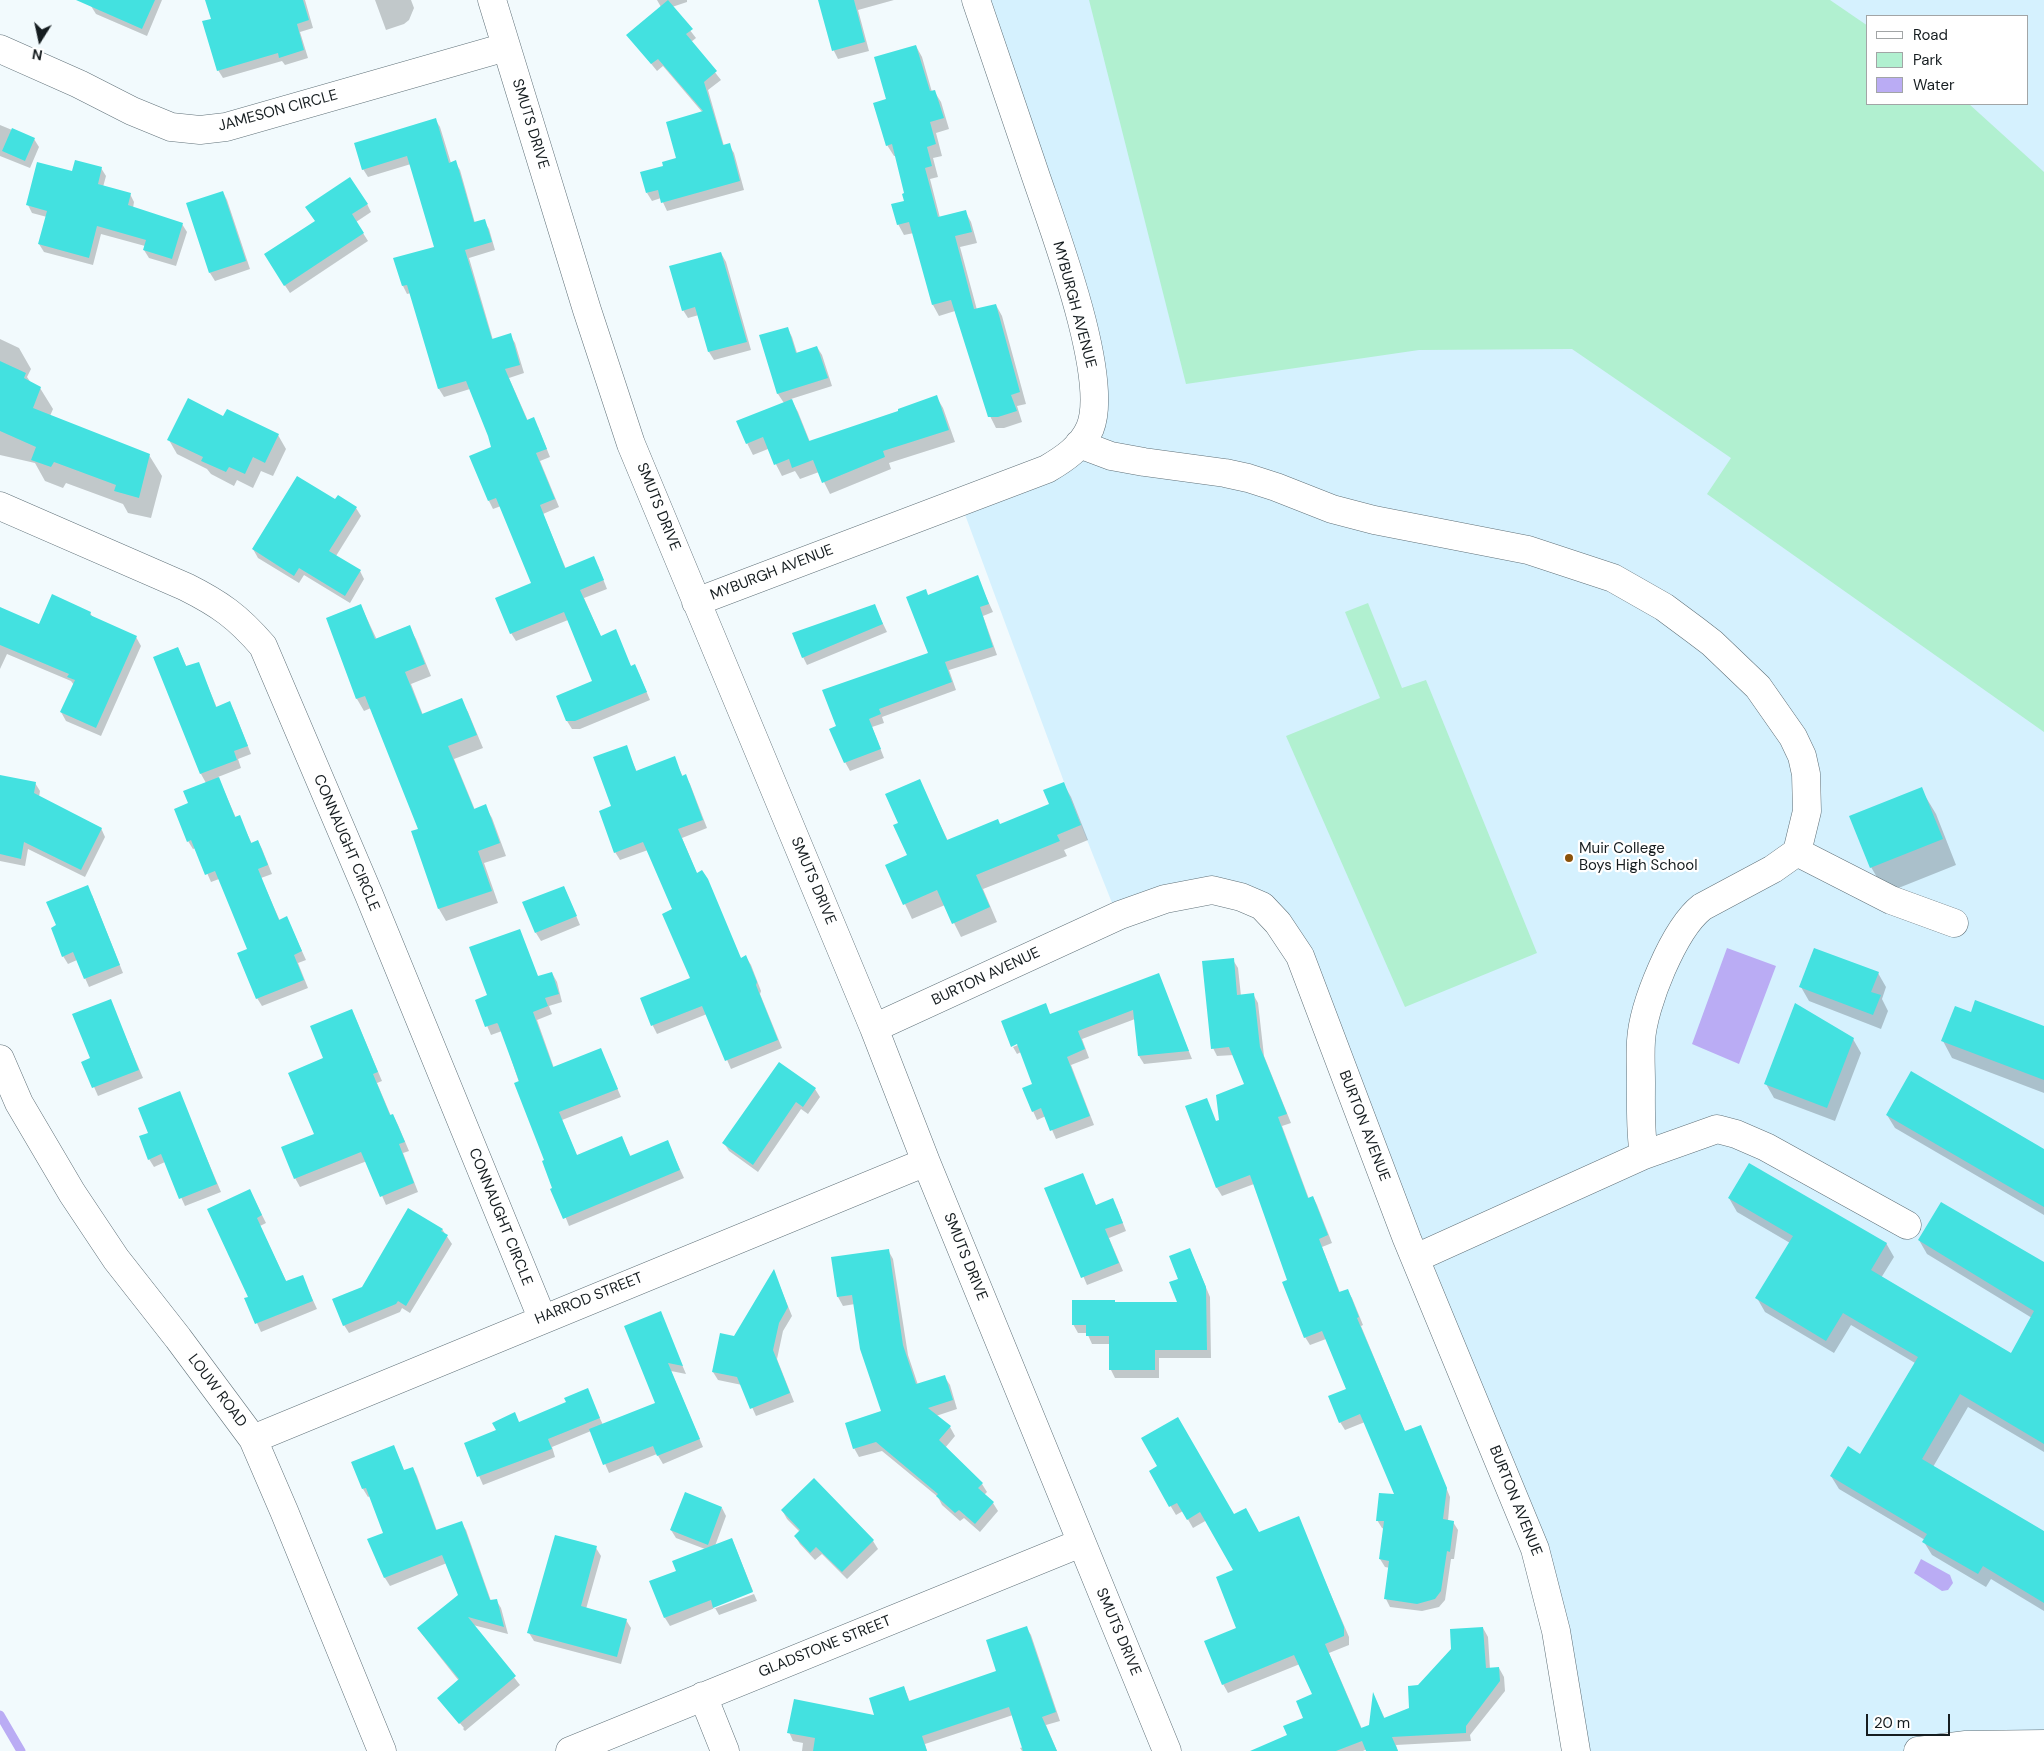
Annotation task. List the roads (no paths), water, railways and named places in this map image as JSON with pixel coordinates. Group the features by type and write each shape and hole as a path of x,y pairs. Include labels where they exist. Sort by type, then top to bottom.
{"street":[{"name":"SMUTS DRIVE","path":"492,0 587,310 632,444 874,1028 926,1162 1168,1751"},
{"name":"MYBURGH AVENUE","path":"696,602 1047,469 1066,457 1079,444 1090,428 1094,408 1093,381 1088,346 1070,279 976,0"},
{"name":"JAMESON CIRCLE","path":"0,49 79,84 132,111 171,127 200,130 226,127 506,47"},
{"path":"1079,444 1112,456 1225,472 1276,487 1332,509 1374,520 1528,550 1613,578 1664,607 1712,643 1758,688 1793,736 1802,756 1806,774 1807,811 1797,852 1773,870 1739,886 1702,907 1692,915 1671,949 1663,966 1644,1021 1641,1040 1640,1135 1644,1156"},
{"name":"CONNAUGHT CIRCLE","path":"0,506 186,587 216,602 248,628 263,646 372,904 542,1318"},
{"path":"1797,852 1890,900 1954,923"},
{"name":"BURTON AVENUE","path":"874,1028 1120,915 1165,899 1212,890 1241,897 1262,906 1278,923 1300,956 1416,1258 1535,1549 1556,1630 1576,1751"},
{"name":"LOUW ROAD","path":"0,1059 19,1103 72,1193 116,1259 253,1439 382,1751"},
{"path":"1416,1258 1644,1156 1699,1134 1717,1129 1736,1134 1766,1147 1907,1224"},
{"name":"HARROD STREET","path":"253,1439 542,1318 926,1162"},
{"name":"GLADSTONE STREET","path":"570,1751 1081,1543"},
{"path":"703,1696 725,1751"},
{"path":"1918,1751 1966,1745 2044,1744"}],"water":[{"path":"1727,948 1776,966 1739,1064 1692,1044"},
{"path":"1921,1559 1950,1575 1953,1583 1948,1590 1942,1591 1914,1573"}],"waterway":[{"path":"0,1715 21,1751"}],"place":[{"name":"Muir College Boys High School","path":"1569,858"}]}
